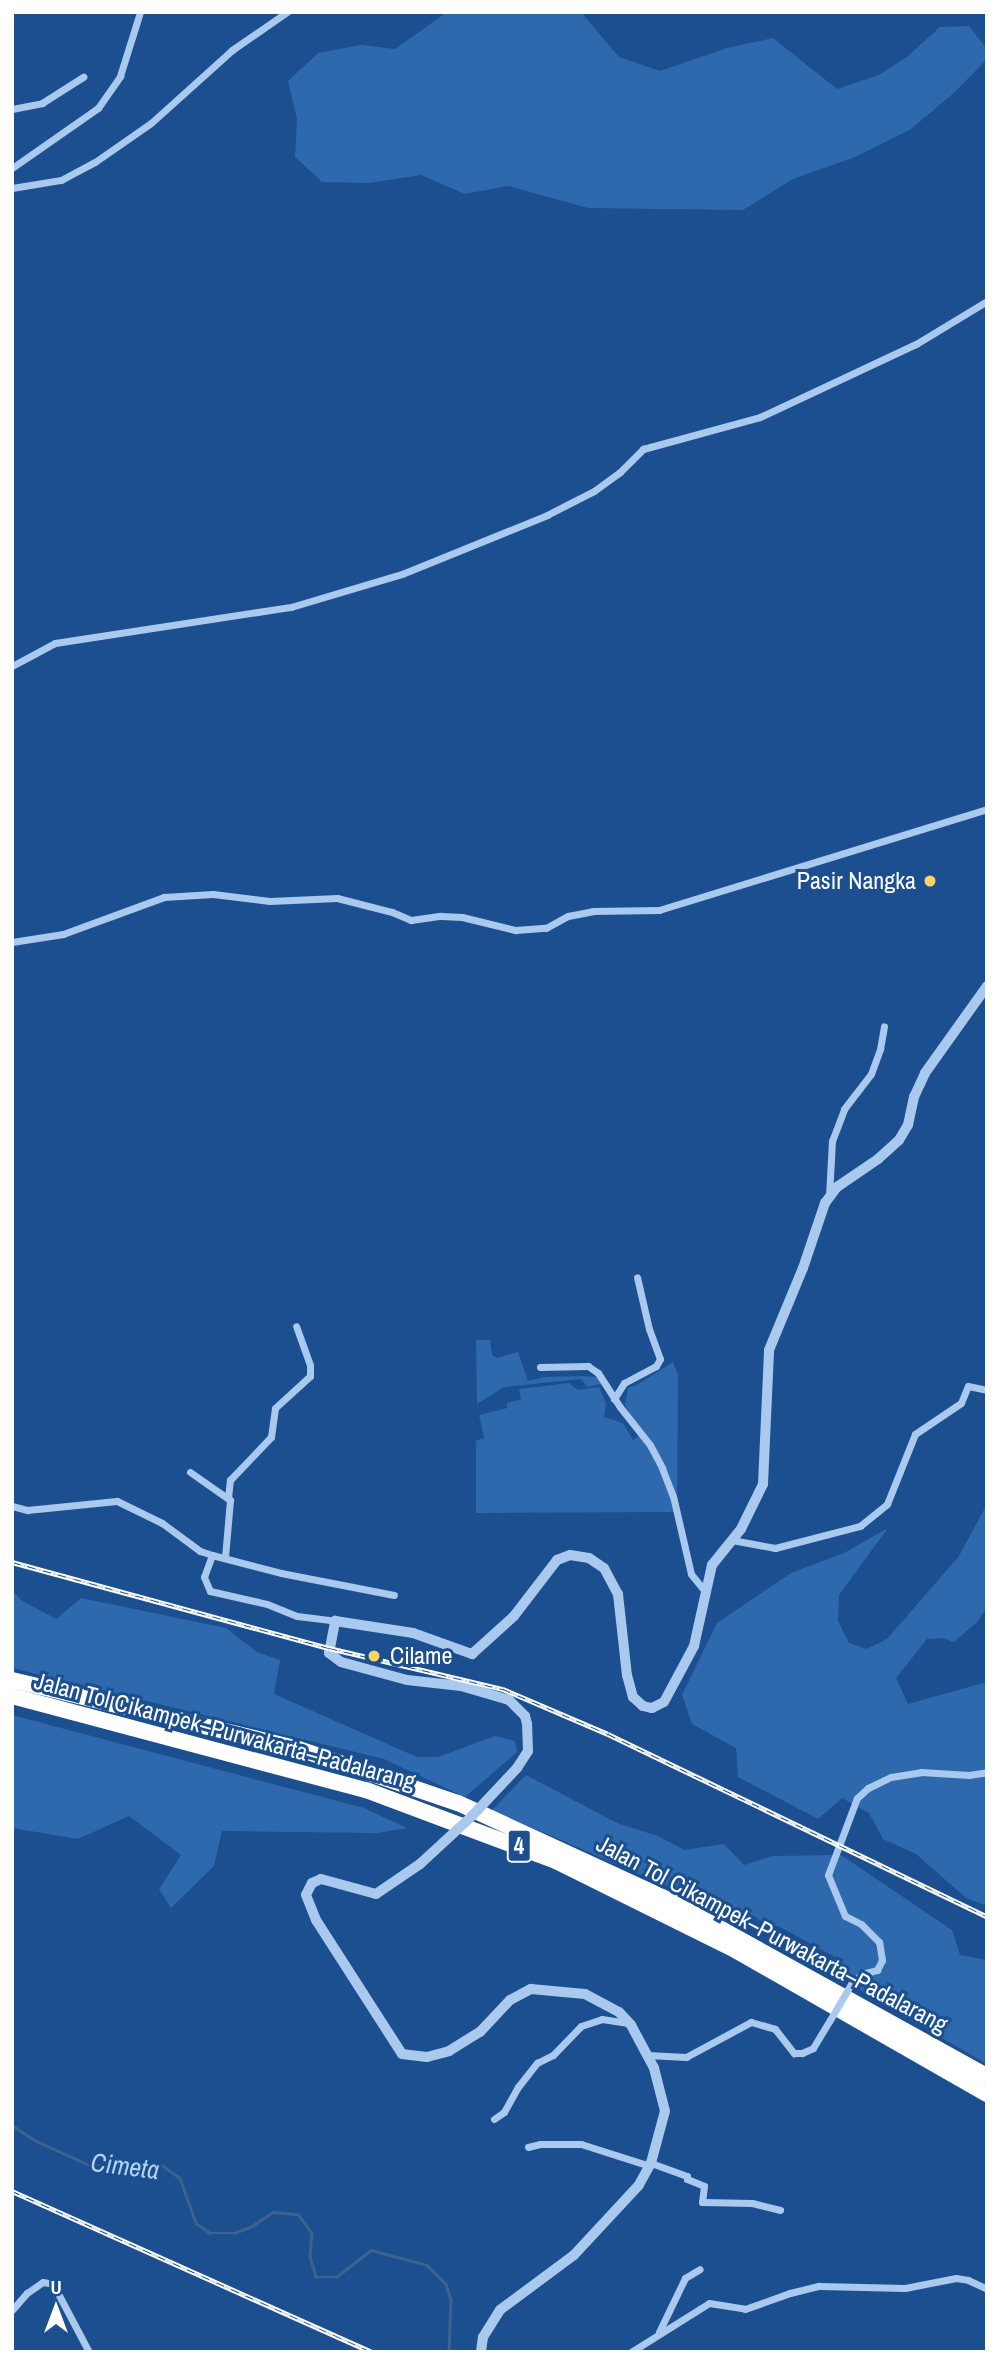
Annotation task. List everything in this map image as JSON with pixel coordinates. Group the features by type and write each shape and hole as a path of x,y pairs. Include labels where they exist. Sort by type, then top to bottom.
{"highway":[{"name":"Jalan Tol Cikampek–Purwakarta–Padalarang","path":"12,1680 296,1748 458,1803 670,1900 987,2076"},
{"name":"Jalan Tol Cikampek–Purwakarta–Padalarang","path":"12,1696 366,1790 556,1861 737,1951 987,2094"}],"street":[{"path":"12,167 98,108 120,76 140,12"},
{"path":"12,188 61,180 95,162 151,123 232,50 287,12"},
{"path":"12,109 42,103 83,77"},
{"path":"12,666 55,643 291,607 402,574 547,515 594,491 620,472 643,449 760,417 916,344 987,301"},
{"path":"12,942 64,934 164,897 213,894 270,901 337,898 392,912 411,920 451,916 515,930 546,928 568,916 593,911 659,910 987,809"},
{"path":"829,1196 899,1140 908,1125 914,1097 925,1073 987,986"},
{"path":"212,1555 204,1577 210,1591 267,1604 298,1616 413,1633 472,1654 514,1616 557,1560 570,1555 590,1558 604,1568 616,1587 630,1689 637,1701 652,1708 668,1697 690,1655 705,1591 718,1555 732,1540 758,1500 763,1484 766,1374 771,1341 829,1196 832,1141 844,1109 871,1074 880,1049 884,1026"},
{"path":"614,1399 624,1383 656,1366 660,1359 637,1278"},
{"path":"225,1557 230,1480 271,1437 275,1408 312,1373 296,1326"},
{"path":"540,1367 593,1368 650,1445 673,1496 691,1574 705,1591"},
{"path":"732,1540 775,1548 860,1526 887,1504 915,1434 961,1403 968,1386 987,1390"},
{"path":"190,1472 228,1498"},
{"path":"12,1506 27,1510 117,1502 162,1523 200,1550 212,1555 281,1573 394,1595"},
{"path":"335,1621 329,1653 341,1662 407,1680 461,1686 509,1700 524,1716 527,1724 528,1751 517,1768 472,1816 420,1864 376,1894 321,1880 312,1882 306,1895 316,1920 402,2054 427,2057 449,2051 480,2032 510,2000 531,1989 585,1994 619,2012 631,2025 658,2081 665,2111 650,2164 639,2185 574,2255 500,2311 483,2337 481,2352"},
{"path":"647,2056 685,2057 751,2022 775,2029 794,2053 813,2048 852,1984 862,1974 877,1969 882,1960 879,1942 862,1924 845,1916 828,1875 857,1798 868,1788 891,1777 921,1772 969,1775 987,1772"},
{"path":"494,2119 504,2112 518,2087 537,2063 553,2055 581,2026 602,2019 631,2025"},
{"path":"528,2147 540,2144 581,2144 687,2176 687,2179 704,2186 702,2202 752,2203 780,2210"},
{"path":"659,2333 685,2278 699,2269"},
{"path":"631,2352 709,2303 745,2309 819,2286 905,2288 956,2278 968,2280 987,2289"},
{"path":"12,2310 27,2293 43,2282 53,2284 89,2352"}],"shaded area":[{"path":"447,12 581,12 619,57 660,71 727,48 773,38 837,89 879,75 908,56 940,27 969,26 987,49 987,59 955,92 911,129 855,157 793,179 743,210 588,208 508,186 465,194 421,175 369,183 322,182 295,157 297,119 288,81 318,53 361,45 395,49"},
{"path":"476,1340 490,1340 492,1355 497,1358 518,1352 528,1381 544,1377 582,1376 597,1377 601,1384 587,1387 581,1379 504,1387 477,1404"},
{"path":"673,1362 678,1375 677,1512 476,1513 476,1441 484,1438 479,1415 507,1408 507,1403 521,1399 519,1389 569,1383 578,1390 599,1387 606,1404 604,1417 623,1423 633,1440 642,1434 625,1405 628,1388"},
{"path":"987,1504 987,1607 977,1622 954,1642 943,1638 927,1639 896,1678 908,1704 987,1682 987,1906 966,1898 916,1854 883,1839 869,1813 842,1798 818,1819 738,1777 736,1748 692,1724 682,1695 717,1623 791,1573 844,1553 888,1528 839,1595 838,1621 849,1643 867,1649 887,1639 959,1556"},
{"path":"12,1590 21,1600 56,1619 81,1598 226,1628 257,1652 280,1660 274,1694 417,1757 438,1757 495,1736 515,1741 517,1752 465,1797 384,1759 12,1668"},
{"path":"12,1715 364,1808 407,1828 378,1833 222,1831 214,1866 171,1908 159,1889 181,1855 129,1816 78,1839 12,1828"},
{"path":"526,1775 617,1823 658,1836 684,1850 724,1844 744,1865 772,1856 841,1855 952,1930 960,1955 987,1960 987,2064 863,1993 835,1957 780,1927 699,1900 492,1810"}],"waterway":[{"name":"Cimeta","path":"12,2125 34,2140 89,2165 162,2165 180,2178 196,2223 210,2233 234,2233 252,2226 273,2212 298,2214 312,2233 310,2256 316,2277 336,2277 371,2250 427,2265 446,2284 451,2300 449,2352"}],"railway":[{"path":"12,1562 329,1648 503,1689 608,1734 987,1916"},
{"path":"12,2191 372,2352"}],"place":[{"name":"Pasir Nangka","path":"930,881"},
{"name":"Cilame","path":"374,1656"}]}
